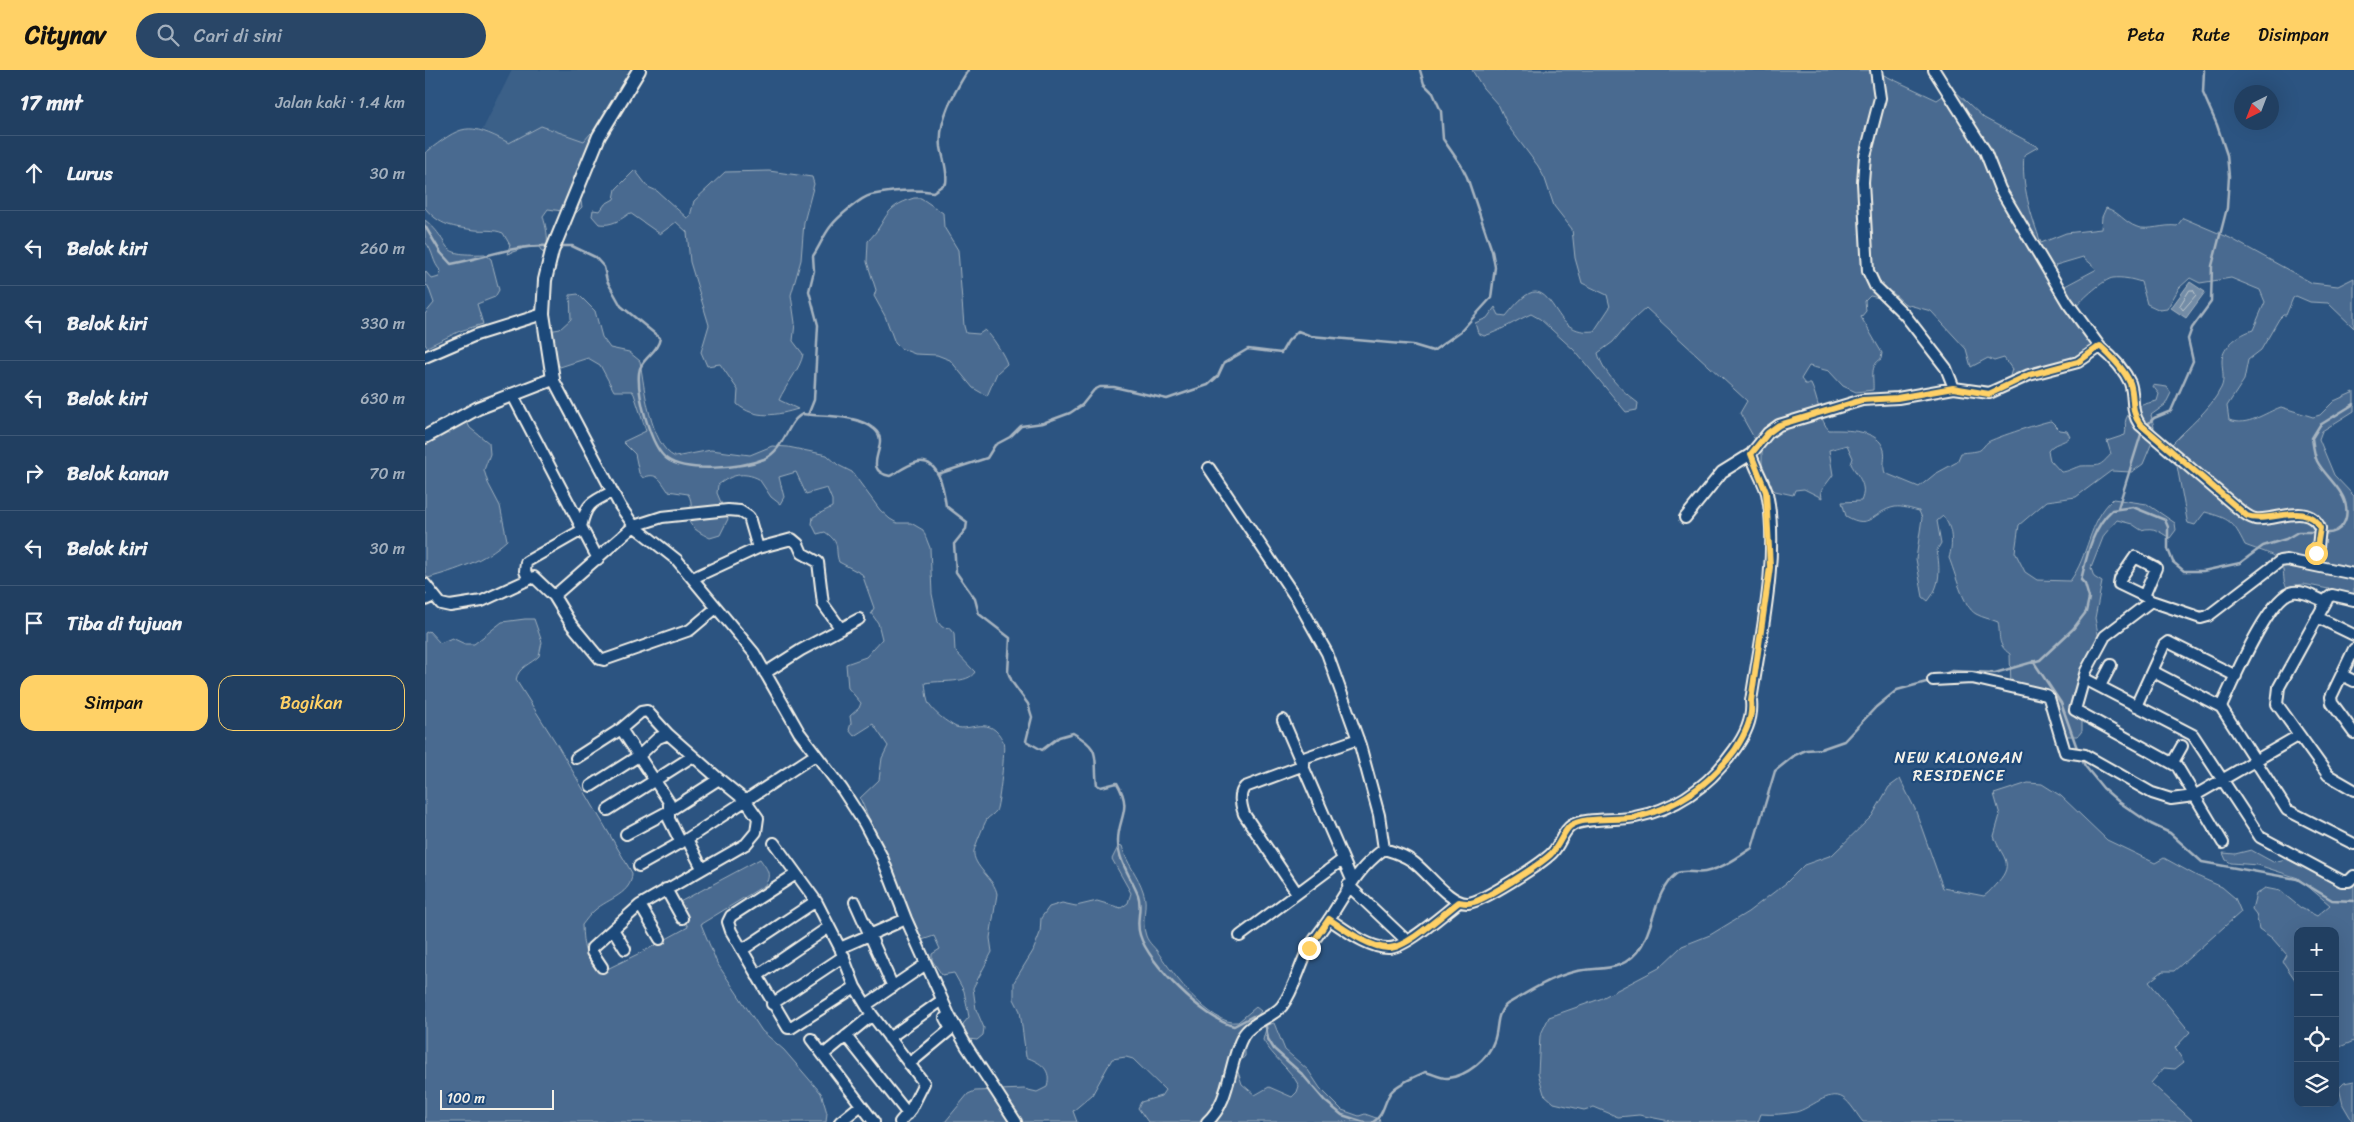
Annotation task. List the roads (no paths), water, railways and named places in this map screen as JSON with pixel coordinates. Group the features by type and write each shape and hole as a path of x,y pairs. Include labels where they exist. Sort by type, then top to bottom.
{"main road":[{"path":"425,436 477,408 553,379 543,314 545,280 552,252 599,136 639,70"}],"street":[{"path":"1877,70 1880,98 1865,156 1863,182 1868,271 1875,286 1905,315 1945,368 1953,388"},
{"path":"1934,70 1985,151 2000,189 2067,302 2130,383 2134,416 2144,428 2247,516 2268,519 2295,514 2308,515 2320,531 2316,566"},
{"path":"425,357 476,335 543,314"},
{"path":"1685,518 1723,472 1751,454 1768,433 1779,425 1862,400 1897,398 1953,388 1989,394 2029,375 2078,362 2100,346"},
{"path":"553,379 612,492 634,526 677,560 754,653 815,755 843,789 882,857 938,1003 951,1028 909,1064"},
{"path":"512,394 598,559"},
{"path":"1385,849 1411,861 1452,898 1459,902 1471,903 1486,897 1551,854 1563,840 1566,831 1578,822 1637,817 1678,802 1712,778 1741,740 1753,712 1751,701 1770,567 1766,492 1751,454"},
{"path":"1209,468 1299,602 1327,653 1358,739 1379,815 1385,849"},
{"path":"528,578 525,571 526,562 582,529 586,508 592,502 612,492"},
{"path":"554,596 634,526 671,515 728,510 740,511 749,517 759,548"},
{"path":"693,578 759,548 789,538 798,544 803,554 816,560 819,564 819,583 823,604 841,629"},
{"path":"2223,843 2173,762 2077,713 2075,708 2086,672 2105,636 2147,599 2201,618 2208,616 2280,561 2354,574"},
{"path":"425,584 429,598 446,606 482,601 528,578 539,579 554,596 571,624 600,659 604,660 690,630 716,608"},
{"path":"2221,707 2264,621 2281,597 2293,592 2326,602"},
{"path":"2354,600 2332,595 2326,602 2279,688 2277,696 2277,704 2328,775 2354,790"},
{"path":"2317,617 2354,635"},
{"path":"765,673 859,619"},
{"path":"2136,706 2164,645 2168,642 2236,676"},
{"path":"2354,649 2331,700 2354,733"},
{"path":"2100,686 2111,665"},
{"path":"2152,671 2221,707 2287,810 2354,844"},
{"path":"2342,675 2354,681"},
{"path":"1933,680 1955,677 1972,678 2045,695 2049,698 2065,752 2080,754 2161,797 2171,799 2194,796 2222,782 2255,760 2299,736"},
{"path":"2085,679 2193,734 2222,782 2263,839 2342,881 2349,881 2354,876"},
{"path":"576,758 621,728 635,716 647,711 668,734 746,801 758,818 753,838 640,905 591,949 602,967"},
{"path":"1283,720 1303,762 1350,883 1407,941"},
{"path":"621,728 669,802 669,819 702,868"},
{"path":"591,786 640,755 658,738 668,734"},
{"path":"1297,892 1244,814 1240,799 1241,792 1245,787 1358,739"},
{"path":"2173,762 2182,746"},
{"path":"639,866 684,841 815,755"},
{"path":"608,810 693,756"},
{"path":"627,834 669,811 719,779"},
{"path":"774,843 816,901 842,952 855,987 872,1015 924,1083 908,1114 901,1122"},
{"path":"1207,1122 1221,1108 1242,1038 1259,1022 1281,1007 1289,994 1309,948 1350,883 1370,860 1385,849"},
{"path":"1239,936 1342,860"},
{"path":"796,874 731,916 728,922 729,927 741,950 788,1028 791,1028 855,987"},
{"path":"666,889 682,918"},
{"path":"741,950 816,901"},
{"path":"855,902 893,987"},
{"path":"1329,919 1353,934 1380,947 1393,948 1407,941 1459,902"},
{"path":"640,905 661,940"},
{"path":"773,1004 842,952 870,935 906,919"},
{"path":"757,976 829,927"},
{"path":"613,929 625,949"},
{"path":"866,1005 924,966"},
{"path":"924,966 967,1047 1016,1122"},
{"path":"889,1038 938,1003"},
{"path":"823,1056 872,1015"},
{"path":"846,1036 908,1114"},
{"path":"811,1039 874,1122"},
{"path":"840,1122 861,1105"}],"water":[{"path":"2190,282 2205,292 2186,318 2171,308"}],"waterway":[{"path":"808,415 814,400 818,325 809,291 814,271 813,256 834,222 861,200 871,195 902,191 933,192 946,183 946,169 941,147 942,126 948,107 968,70"},
{"path":"938,474 987,458 995,445 1010,437 1021,426 1043,423 1070,413 1082,405 1094,390 1100,387 1114,387 1167,399 1208,385 1218,376 1224,363 1248,349 1281,353 1288,341 1298,331 1311,336 1413,345 1433,351 1461,331 1491,298 1495,267 1492,251 1467,177 1443,139 1441,111 1433,93 1424,84 1420,70"},
{"path":"2145,427 2154,418 2171,411 2193,361 2188,339 2192,328 2211,302 2212,266 2227,208 2229,176 2227,155 2217,125 2203,93 2204,70"},
{"path":"425,226 441,253 451,264 512,249 550,246"},
{"path":"558,246 572,246 595,257 604,267 607,281 621,306 660,338 656,348 640,368 639,382 642,406 650,432 661,453 667,459 687,466 701,468 729,467 764,459 777,449 793,422 803,414 849,418 867,424 874,429 879,435 880,442 876,462 877,468 881,473 890,476 912,464 923,462 930,464 935,469 942,484 946,506 967,522 966,529 954,544 956,572 975,599 979,614 1010,638 1008,672 1012,682 1028,704 1032,717 1026,741 1042,750 1059,737 1073,733 1089,744 1093,750 1096,761 1097,785 1101,787 1117,783 1122,792 1124,807 1118,841 1120,855 1138,895 1140,905 1139,930 1145,947 1179,989 1208,1013 1222,1022 1234,1026 1253,1016 1257,1020"},
{"path":"2323,533 2330,533 2340,529 2345,520 2346,508 2340,491 2317,461 2312,438 2320,425 2354,404"},
{"path":"2118,508 2142,431"},
{"path":"1942,675 1952,671 1995,673 2040,660 2073,629 2086,612 2089,598 2085,584 2081,580 2088,552 2100,525 2112,510 2133,507 2165,520 2168,527 2168,549 2173,562 2184,571 2203,571 2240,563 2263,546 2286,539 2298,532 2318,532"},
{"path":"2033,661 2061,703 2078,751"},
{"path":"1373,1122 1382,1112 1391,1092 1402,1083 1425,1072 1439,1077 1455,1077 1476,1066 1491,1048 1500,1013 1506,1005 1558,977 1588,969 1614,967 1631,958 1647,936 1660,896 1676,874 1682,872 1701,872 1718,868 1752,848 1775,771 1795,755 1806,750 1821,749 1844,741 1876,707 1897,690 1930,681"},
{"path":"2081,758 2085,766 2103,788 2119,802 2151,824 2170,833 2202,862 2297,879 2332,900 2354,901"},
{"path":"1261,1023 1266,1027 1268,1039 1274,1049 1302,1074 1325,1101 1342,1115 1364,1122"}],"district":[{"name":"NEW KALONGAN RESIDENCE","path":"1959,766"}]}
